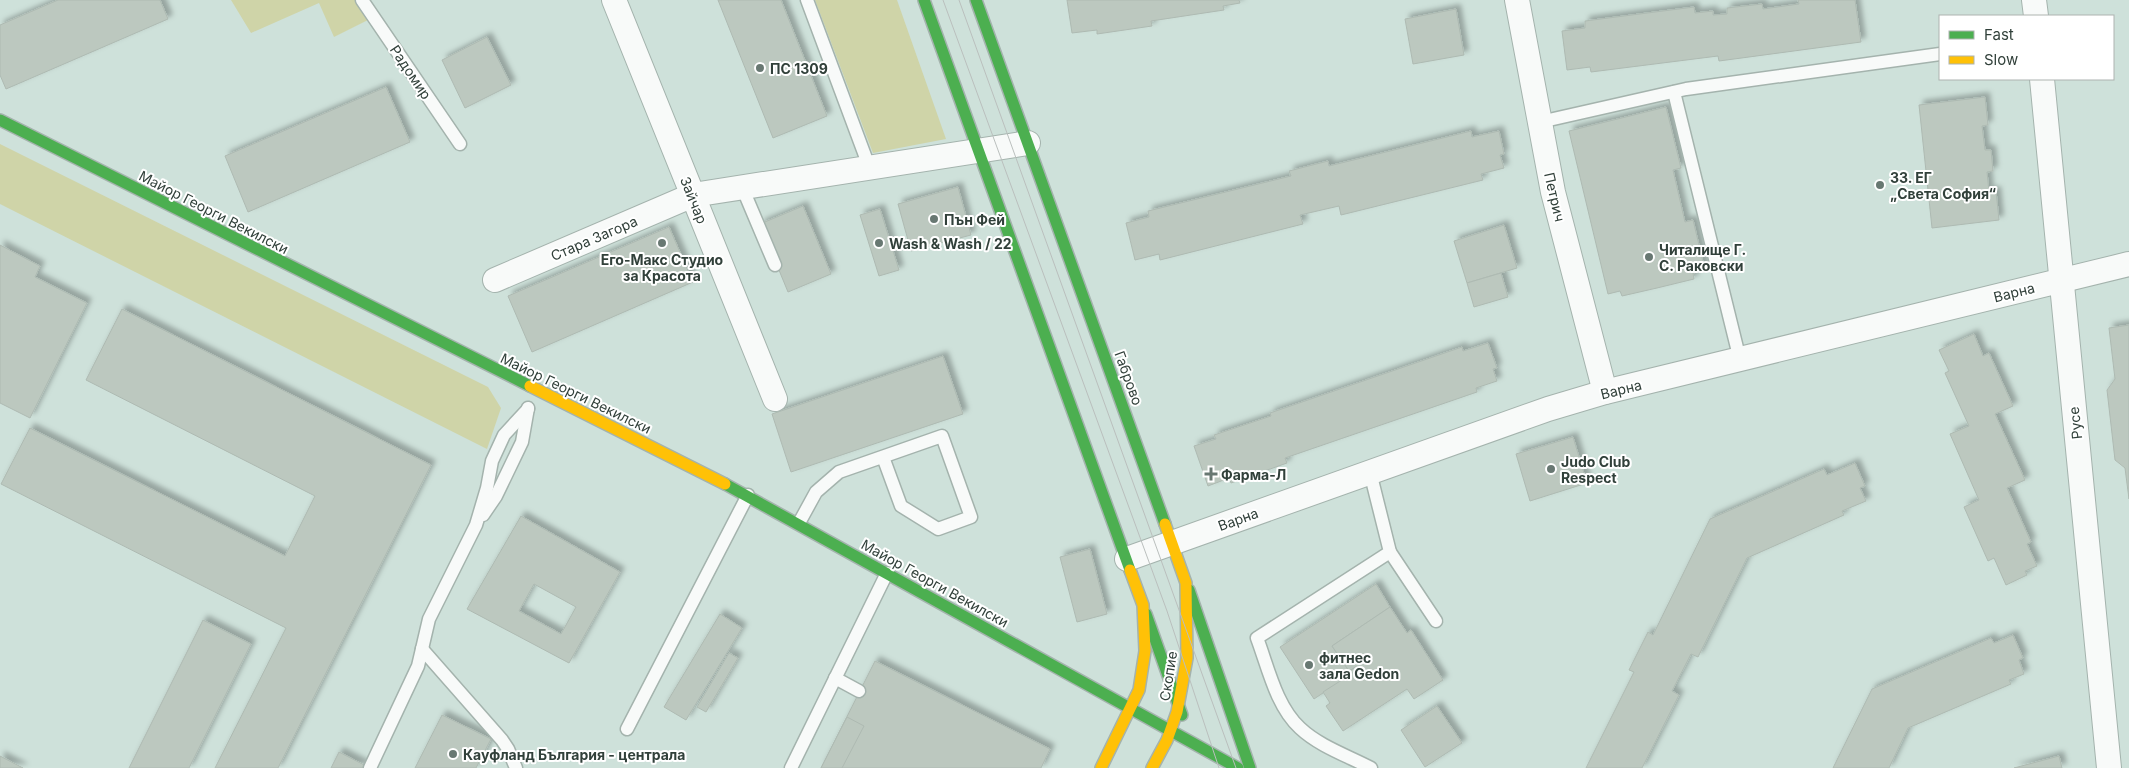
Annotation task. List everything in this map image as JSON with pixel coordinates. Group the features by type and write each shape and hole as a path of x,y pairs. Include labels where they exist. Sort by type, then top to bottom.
{"street":[{"name":"Зайчар","path":"614,0 775,400"},
{"path":"924,0 1193,744"},
{"name":"Габрово","path":"976,0 1172,542 1250,768"},
{"name":"Петрич","path":"1517,0 1553,192 1605,392"},
{"path":"2034,0 2036,15"},
{"name":"Русе","path":"2042,80 2060,280 2109,768"},
{"name":"Майор Георги Векилски","path":"0,120 535,390 748,495 1130,710 1238,768"},
{"name":"Стара Загора","path":"495,280 693,195 1028,143"},
{"name":"Варна","path":"1127,559 1548,409 1605,392 2129,264"},
{"name":"Скопие","path":"1152,768 1171,732 1184,688 1188,652 1186,583"},
{"name":"Скопие","path":"1101,768 1130,710 1143,669 1145,651 1144,605"}],"lane":[{"name":"Радомир","path":"362,0 460,144"},
{"path":"807,0 870,169"},
{"path":"1540,122 1674,92 1939,54"},
{"path":"1674,92 1740,360"},
{"path":"742,186 775,265"},
{"path":"370,768 418,666 424,633 429,619 476,525 496,496 522,442 528,409 535,390"},
{"path":"476,525 487,488 492,461 504,435 528,409"},
{"path":"799,522 816,492 839,472 942,436 972,517 938,529 901,506 883,457"},
{"path":"1370,472 1390,552 1436,621"},
{"path":"627,729 748,495"},
{"path":"1371,768 1314,739 1299,728 1279,697 1257,638 1390,552"},
{"path":"791,768 887,573"},
{"path":"422,649 502,740 516,768"},
{"path":"835,678 859,691"}],"green space":[{"path":"231,0 357,0 370,19 334,37 319,3 251,33"},
{"path":"815,0 897,0 946,139 873,153"},
{"path":"0,144 488,387 501,408 487,449 0,204"}],"building":[{"path":"58,0 160,0 168,19 6,89 0,75 0,25"},
{"path":"718,0 781,0 827,116 773,138"},
{"path":"1067,0 1239,0 1240,3 1223,6 1224,10 1151,21 1152,26 1097,34 1097,30 1072,33"},
{"path":"1798,0 1855,0 1861,42 1719,61 1718,56 1591,72 1590,67 1567,70 1562,31 1585,28 1585,21 1694,7 1695,13 1713,11 1713,15 1727,14 1727,8 1762,4 1763,9 1799,4"},
{"path":"1456,9 1464,55 1413,64 1405,19"},
{"path":"487,37 511,85 465,108 442,60"},
{"path":"386,87 410,142 248,212 225,156"},
{"path":"1985,97 1988,125 1982,126 1985,150 1991,150 1993,171 1987,172 1989,192 1996,191 1999,220 1932,228 1919,105"},
{"path":"1666,107 1681,168 1673,170 1685,222 1693,220 1705,270 1693,273 1694,279 1622,296 1620,291 1608,294 1569,131"},
{"path":"1471,131 1472,137 1499,131 1504,154 1500,155 1504,168 1481,174 1483,180 1341,215 1339,206 1300,215 1303,224 1160,260 1159,254 1135,260 1126,223 1149,217 1148,211 1291,176 1289,171 1328,161 1329,166"},
{"name":"Пън Фей","path":"958,187 971,235 911,251 898,204"},
{"path":"803,206 831,274 788,292 760,224"},
{"name":"Wash & Wash / 22","path":"880,209 899,270 879,276 860,215"},
{"path":"1504,225 1517,268 1467,283 1454,241"},
{"path":"669,227 693,282 532,352 508,296"},
{"path":"0,245 40,266 35,277 87,303 30,418 0,403"},
{"path":"1501,273 1508,297 1474,307 1467,283"},
{"path":"122,309 431,465 278,768 215,768 286,628 1,484 30,428 285,556 315,496 86,380"},
{"path":"2129,325 2129,499 2125,468 2115,460 2107,390 2115,379 2109,328"},
{"path":"1974,334 1983,356 1989,353 2013,406 1995,414 2025,480 2007,488 2031,542 2027,544 2037,566 2025,571 2027,575 2006,585 1994,558 1988,561 1964,507 1979,500 1950,434 1969,426 1945,373 1949,371 1939,350"},
{"path":"1488,343 1497,368 1493,369 1497,381 1476,388 1477,392 1285,458 1287,463 1231,483 1229,478 1208,486 1194,446 1216,439 1214,435 1271,416 1270,413 1462,347 1463,351"},
{"path":"943,356 963,414 791,472 772,414"},
{"name":"Judo Club Respect","path":"1573,437 1587,483 1530,501 1516,454"},
{"path":"1855,463 1865,486 1860,488 1866,501 1842,511 1844,515 1747,558 1698,657 1691,654 1672,691 1679,695 1642,768 1586,768 1634,672 1629,670 1648,632 1653,635 1710,519 1824,469 1827,475"},
{"path":"521,516 620,572 569,663 467,609","holes":["534,584 576,607 561,634 519,611"]},
{"path":"1090,549 1107,614 1077,622 1060,557"},
{"path":"1376,584 1390,607 1332,646 1349,671 1357,666 1359,669 1314,699 1280,647"},
{"path":"1390,607 1407,633 1411,630 1443,680 1414,699 1407,689 1343,731 1326,706 1330,703 1323,692 1359,669 1357,666 1349,671 1332,646"},
{"path":"720,614 742,628 686,720 664,707"},
{"path":"203,620 251,644 189,768 129,768"},
{"path":"2013,635 2023,658 2019,660 2024,674 2009,680 2011,684 1908,728 1889,768 1833,768 1872,689 1991,638 1994,643"},
{"path":"729,653 738,658 706,712 697,707"},
{"path":"875,661 1050,749 1041,768 821,768"},
{"path":"1437,706 1462,743 1425,767 1401,730"},
{"name":"Кауфланд България - централа","path":"442,715 491,739 476,768 415,768"},
{"path":"847,717 864,726 842,768 821,768"},
{"path":"339,752 370,768 331,768"},
{"path":"0,756 23,768 0,768"},
{"path":"2059,756 2062,768 2014,768"}],"tram line":[{"path":"943,0 1167,611 1219,768"},
{"path":"959,0 1236,768"}],"traffic: fast":[{"path":"924,0 1130,570"},
{"path":"976,0 1165,524"},
{"path":"0,120 530,386"},
{"path":"725,484 1238,768"},
{"path":"1189,590 1250,768"},
{"path":"1146,614 1182,715"}],"traffic: slow":[{"path":"530,386 725,484"},
{"path":"1152,768 1167,740 1177,712 1187,658 1186,583 1165,524"},
{"path":"1101,768 1139,690 1145,651 1143,605 1130,570"}],"place":[{"name":"ПС 1309","path":"760,68"},
{"name":"33. ЕГ „Света София“","path":"1880,185"},
{"name":"Пън Фей","path":"934,219"},
{"name":"Eго-Макс Студио за Красота","path":"662,243"},
{"name":"Wash & Wash / 22","path":"879,243"},
{"name":"Читалище Г. С. Раковски","path":"1649,257"},
{"name":"Judo Club Respect","path":"1551,469"},
{"name":"Фарма-Л","path":"1211,474"},
{"name":"фитнес зала Gedon","path":"1309,665"},
{"name":"Кауфланд България - централа","path":"453,754"}]}
